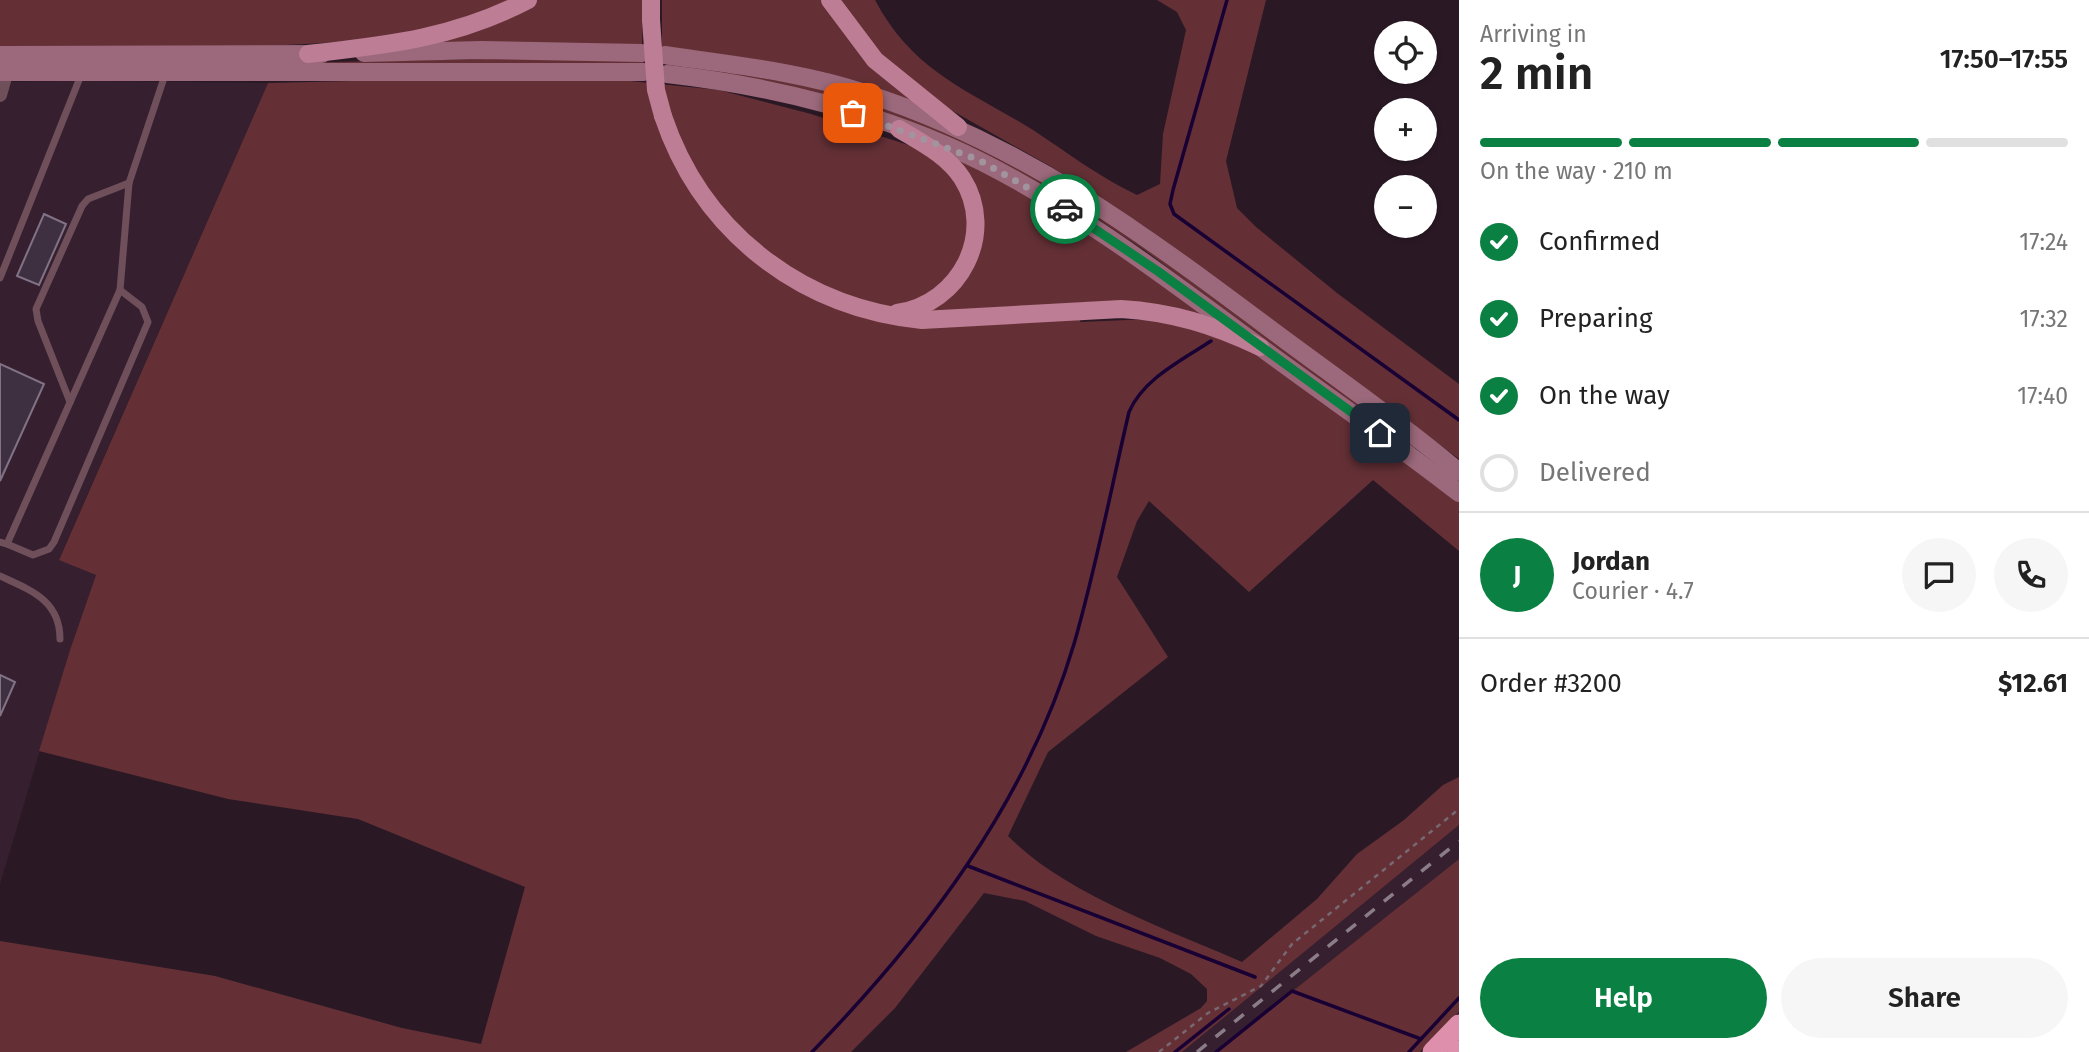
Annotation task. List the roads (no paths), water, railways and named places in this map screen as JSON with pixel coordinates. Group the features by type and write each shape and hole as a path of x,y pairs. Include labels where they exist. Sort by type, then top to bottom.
{"highway":[{"path":"1433,1052 1459,1025"}],"main road":[{"path":"308,54 428,38 496,16 528,0"},
{"path":"651,0 654,77 663,116 690,178 734,235 795,282 850,306 895,318 953,321 1076,311 1151,311 1217,327 1260,347"},
{"path":"830,0 875,60 958,127"},
{"path":"875,313 906,311 941,294 961,274 975,239 972,200 957,170 934,150 899,129"}],"street":[{"path":"82,65 168,56 481,50 642,53"},
{"path":"665,55 779,71 865,93 958,127 1041,169 1144,235 1459,472"},
{"path":"0,95 4,64 82,65 166,75 439,70 644,72"},
{"path":"667,74 755,88 899,129 979,160 1059,204 1159,272 1459,493"}],"lane":[{"path":"120,290 142,307 148,322 54,542 49,549 33,555 3,543 120,290 129,183 166,75 168,56"},
{"path":"0,278 82,65"},
{"path":"70,402 38,321 36,309 82,206 88,199 129,183"},
{"path":"0,576 41,596 54,611 60,625 60,639"}],"waterway":[{"path":"1227,0 1173,190 1170,204 1174,214 1459,420"},
{"path":"812,1052 854,1008 932,914 968,864 1000,812 1029,758 1054,702 1074,644 1129,412 1135,400 1153,380 1211,341"},
{"path":"968,866 1255,977"},
{"path":"1216,1052 1292,991 1421,1039"},
{"path":"1409,1052 1459,998"},
{"path":"1175,1052 1229,1009"}],"railway":[{"path":"1197,1052 1459,841"}]}
